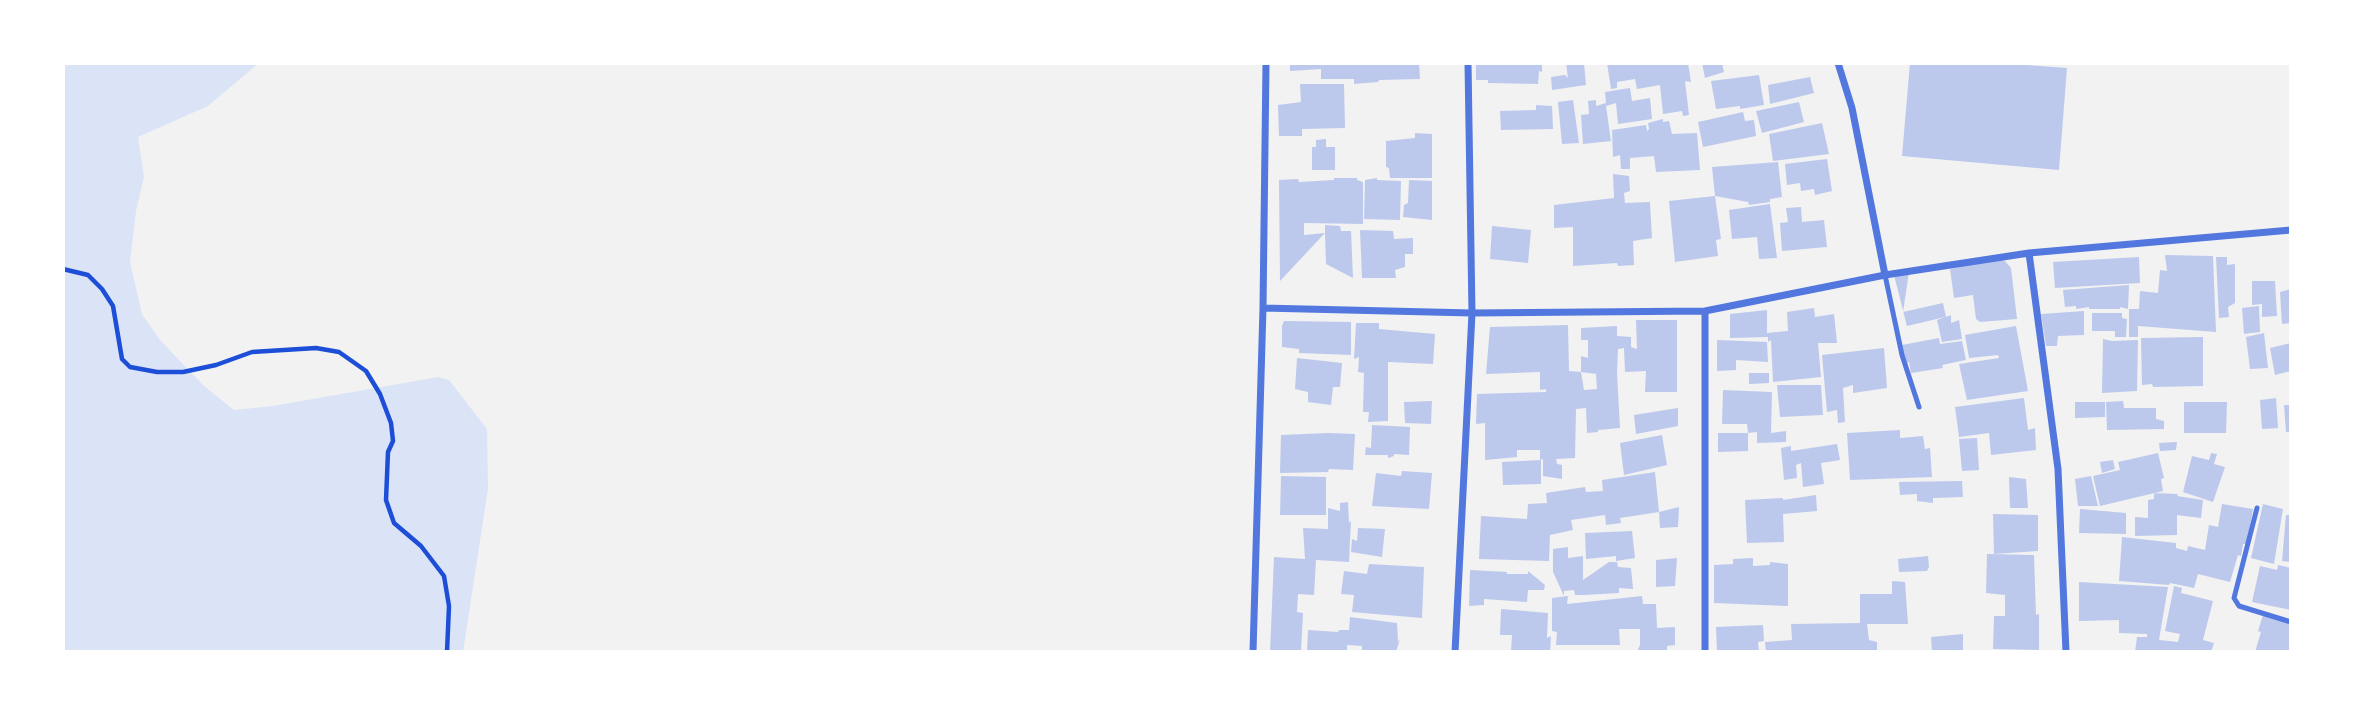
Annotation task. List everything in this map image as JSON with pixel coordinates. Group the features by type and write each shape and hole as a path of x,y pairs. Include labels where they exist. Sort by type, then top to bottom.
{"street":[{"path":"1253,652 1263,308 1266,63"},
{"path":"1455,652 1472,313 1468,63"},
{"path":"1838,63 1852,108 1885,275"},
{"path":"1263,308 1472,313 1705,311 1885,275 2029,253 2291,230"},
{"path":"2029,253 2058,469 2066,652"},
{"path":"1705,311 1705,652"}],"lane":[{"path":"1885,275 1902,355 1919,407"},
{"path":"2257,508 2234,598 2235,603 2291,622"}],"path":[{"path":"63,269 88,275 102,289 113,306 122,359 130,366 157,372 183,372 216,365 252,352 316,348 339,352 366,371 380,394 391,423 393,441 388,452 386,500 394,523 421,547 444,576 449,606 447,652"}],"shaded area":[{"path":"63,63 259,63 208,106 138,137 144,177 136,211 130,262 142,314 160,340 204,386 234,410 273,406 438,377 449,380 487,429 488,489 463,652 63,652"}],"building":[{"path":"1290,63 1419,63 1420,79 1379,80 1354,84 1354,79 1321,79 1321,69 1290,71"},
{"path":"1476,63 1542,63 1542,72 1539,71 1538,84 1488,83 1488,80 1476,80"},
{"path":"1566,63 1584,63 1586,85 1552,90 1551,77 1565,75 1568,78"},
{"path":"1607,63 1688,63 1691,82 1685,81 1689,115 1683,116 1682,111 1663,114 1660,85 1637,89 1635,79 1617,82 1617,88 1611,89"},
{"path":"1702,63 1722,63 1724,72 1705,78"},
{"path":"1910,63 2000,63 2067,68 2059,170 1902,156"},
{"path":"1759,75 1764,105 1716,109 1711,81"},
{"path":"1810,77 1814,93 1770,104 1768,85"},
{"path":"1300,84 1344,84 1345,128 1302,129 1302,136 1279,136 1278,105 1301,102"},
{"path":"1630,88 1632,101 1650,98 1652,119 1618,124 1616,103 1606,106 1611,141 1583,144 1581,115 1589,114 1588,101 1596,100 1596,106 1606,103 1605,92"},
{"path":"1573,100 1579,143 1562,144 1558,102"},
{"path":"1799,102 1804,122 1762,133 1756,111"},
{"path":"1536,105 1552,106 1553,129 1501,130 1500,111 1536,110"},
{"path":"1743,112 1745,121 1754,120 1756,136 1703,147 1698,122"},
{"path":"1663,119 1663,122 1669,121 1672,134 1697,133 1700,170 1656,172 1654,156 1630,158 1630,169 1621,169 1620,155 1613,157 1612,130 1646,125 1647,131 1648,123"},
{"path":"1822,123 1829,154 1773,161 1769,134"},
{"path":"1415,133 1432,134 1432,178 1390,178 1389,168 1386,167 1386,141 1415,138"},
{"path":"1326,139 1326,147 1335,147 1335,170 1312,170 1312,147 1316,147 1316,140"},
{"path":"1827,159 1832,191 1815,195 1814,189 1801,191 1800,183 1787,185 1785,164"},
{"path":"1778,162 1782,197 1749,205 1748,202 1715,196 1712,167"},
{"path":"1613,174 1629,176 1630,191 1624,193 1625,203 1650,202 1652,238 1633,241 1634,265 1618,266 1617,263 1573,266 1573,227 1554,228 1554,205 1614,198"},
{"path":"1357,178 1363,182 1363,224 1304,223 1304,235 1325,233 1280,281 1279,180 1298,179 1299,182"},
{"path":"1377,178 1401,181 1400,220 1364,219 1365,180"},
{"path":"1409,180 1432,181 1432,220 1403,217 1404,205 1408,203"},
{"path":"1715,196 1721,239 1716,240 1718,256 1675,262 1669,201"},
{"path":"1770,204 1777,258 1759,259 1757,237 1732,239 1729,210"},
{"path":"1801,207 1802,222 1824,220 1827,247 1782,251 1780,223 1788,222 1786,208"},
{"path":"1325,225 1340,226 1341,231 1351,231 1353,278 1326,264"},
{"path":"1492,226 1531,230 1528,263 1490,259"},
{"path":"1360,230 1393,231 1394,239 1413,238 1413,254 1405,254 1405,267 1395,270 1396,278 1362,278"},
{"path":"2165,255 2213,256 2216,332 2138,326 2138,337 2129,337 2129,309 2139,309 2140,291 2158,293 2160,270 2167,271"},
{"path":"2139,257 2140,283 2055,288 2053,262"},
{"path":"2216,257 2227,257 2227,265 2235,264 2235,303 2228,307 2229,317 2219,318"},
{"path":"1999,259 2011,268 2017,319 1980,322 1976,319 1973,295 1954,298 1950,269"},
{"path":"1909,272 1903,311 1894,275"},
{"path":"2252,281 2275,281 2277,316 2262,317 2262,304 2252,305"},
{"path":"2129,285 2128,309 2065,307 2063,290"},
{"path":"2291,289 2291,323 2282,324 2280,292"},
{"path":"1943,303 1946,317 1951,315 1951,323 1959,320 1962,339 1942,342 1937,320 1945,317 1907,326 1903,312"},
{"path":"2259,306 2260,332 2244,334 2242,308"},
{"path":"1814,308 1815,317 1834,314 1837,343 1818,343 1821,377 1773,382 1771,340 1768,342 1768,337 1730,338 1730,314 1767,310 1767,333 1788,331 1787,312"},
{"path":"2084,311 2084,335 2058,336 2057,346 2046,346 2041,314"},
{"path":"2092,313 2122,313 2122,318 2127,319 2126,337 2115,337 2115,331 2092,331"},
{"path":"1636,320 1677,320 1677,392 1645,392 1646,371 1625,372 1624,348 1618,349 1620,428 1587,433 1586,408 1576,409 1575,458 1556,459 1557,464 1562,465 1562,479 1543,476 1540,450 1517,450 1517,457 1485,460 1485,423 1476,424 1477,394 1546,392 1546,389 1540,390 1540,372 1486,374 1490,327 1568,325 1569,371 1581,372 1581,356 1588,358 1588,340 1581,340 1581,328 1617,326 1617,336 1631,337 1631,347 1637,349","holes":["1581,372 1596,374 1597,389 1584,390"]},
{"path":"1284,321 1351,322 1351,355 1299,353 1299,349 1282,347"},
{"path":"1356,323 1379,323 1379,329 1435,334 1433,364 1388,362 1388,421 1368,422 1369,412 1363,412 1364,373 1358,372 1359,357 1354,359"},
{"path":"2016,326 2028,391 1967,400 1959,364 1999,358 1998,355 1969,358 1965,335"},
{"path":"2264,333 2268,368 2250,369 2246,337"},
{"path":"2203,337 2203,386 2142,385 2141,338"},
{"path":"1939,338 1940,344 1962,341 1966,360 1942,365 1943,368 1911,373 1909,362 1905,364 1902,345"},
{"path":"2103,339 2138,340 2137,391 2102,393"},
{"path":"1717,340 1767,342 1768,362 1736,360 1736,370 1717,371"},
{"path":"2291,343 2291,371 2275,375 2270,348"},
{"path":"1884,348 1887,388 1853,393 1853,385 1843,388 1845,422 1838,423 1837,410 1827,412 1822,355"},
{"path":"1297,358 1342,363 1340,387 1333,387 1331,405 1308,402 1308,392 1295,389"},
{"path":"1749,373 1769,373 1769,383 1749,384"},
{"path":"1777,385 1821,385 1823,415 1780,417"},
{"path":"1723,390 1772,392 1771,433 1786,431 1786,442 1757,443 1757,432 1748,433 1747,424 1722,424"},
{"path":"2024,398 2028,430 2035,428 2036,450 1991,455 1989,433 1959,437 1955,407"},
{"path":"2276,398 2278,428 2262,429 2260,400"},
{"path":"1432,401 1431,424 1405,423 1404,402"},
{"path":"2123,401 2124,408 2156,408 2156,419 2164,421 2164,429 2107,430 2106,402"},
{"path":"2075,402 2105,402 2105,417 2075,418"},
{"path":"2184,402 2227,402 2226,433 2184,433"},
{"path":"2284,405 2291,405 2291,432 2286,432"},
{"path":"1678,408 1678,426 1636,434 1634,415"},
{"path":"1372,425 1410,427 1409,455 1394,454 1388,458 1388,455 1365,455 1366,447 1371,448"},
{"path":"1900,430 1900,438 1923,436 1925,449 1930,448 1932,477 1850,480 1847,433"},
{"path":"1718,433 1748,433 1748,451 1718,452"},
{"path":"1355,434 1353,470 1280,473 1281,435"},
{"path":"1662,435 1667,465 1624,475 1620,443"},
{"path":"1977,438 1979,470 1962,471 1959,439"},
{"path":"2177,442 2176,450 2160,451 2159,443"},
{"path":"1837,444 1840,460 1821,463 1824,484 1803,487 1801,463 1796,465 1797,478 1784,480 1781,448 1791,446 1791,451"},
{"path":"2158,453 2164,478 2161,479 2163,491 2100,506 2093,476 2120,470 2118,462"},
{"path":"2211,453 2217,454 2214,464 2225,467 2213,502 2183,492 2192,456 2209,460"},
{"path":"1541,460 1541,484 1503,485 1502,462"},
{"path":"2113,460 2115,469 2102,473 2100,462"},
{"path":"1402,471 1432,473 1429,509 1372,506 1376,473 1401,476"},
{"path":"1655,472 1659,512 1620,518 1621,523 1606,525 1605,515 1571,520 1573,530 1550,535 1549,561 1479,559 1481,516 1527,519 1528,504 1547,503 1546,493 1585,487 1586,492 1603,491 1602,480"},
{"path":"1281,476 1326,477 1326,515 1280,515"},
{"path":"2091,476 2098,506 2078,506 2075,479"},
{"path":"2009,477 2026,479 2028,508 2010,508"},
{"path":"1962,481 1963,497 1933,498 1933,503 1917,501 1917,494 1900,495 1899,482"},
{"path":"2154,493 2178,494 2177,496 2203,500 2201,518 2177,515 2177,535 2135,536 2135,517 2148,518 2148,500 2154,499"},
{"path":"1816,495 1817,511 1783,514 1784,542 1747,543 1745,500 1783,500"},
{"path":"1348,502 1349,523 1351,521 1349,562 1316,560 1314,595 1298,594 1297,612 1303,613 1301,652 1270,652 1274,557 1305,559 1303,528 1328,529 1328,508 1340,511 1340,503"},
{"path":"2222,504 2253,509 2247,544 2243,544 2241,556 2238,555 2230,582 2198,574 2194,588 2170,583 2119,581 2122,537 2176,543 2176,548 2187,551 2188,546 2205,550 2209,525 2218,527"},
{"path":"2263,504 2283,509 2274,564 2251,558"},
{"path":"1679,507 1678,527 1660,528 1659,512"},
{"path":"2080,509 2126,513 2126,534 2079,533"},
{"path":"1993,514 2038,515 2038,551 1994,554"},
{"path":"2286,515 2291,515 2291,562 2282,561"},
{"path":"1358,528 1385,529 1382,557 1351,552 1352,539 1357,541"},
{"path":"1632,531 1635,558 1616,561 1616,556 1586,559 1585,533"},
{"path":"1568,547 1568,558 1583,556 1583,580 1609,562 1617,562 1618,567 1631,568 1633,589 1619,588 1619,593 1584,595 1575,595 1574,590 1564,591 1564,596 1553,572 1553,549"},
{"path":"1987,554 2034,555 2039,650 1993,649 1994,616 2005,616 2005,595 1986,593"},
{"path":"1928,556 1927,571 1899,572 1898,559"},
{"path":"1677,558 1675,586 1656,587 1656,560"},
{"path":"1753,558 1753,566 1770,565 1770,562 1788,564 1788,606 1714,603 1714,565 1733,564 1733,559"},
{"path":"1369,564 1424,567 1422,618 1352,612 1354,595 1341,594 1344,571 1367,574"},
{"path":"2278,565 2291,568 2291,610 2252,602 2260,566 2277,570"},
{"path":"1470,570 1507,574 1528,574 1528,571 1545,585 1544,590 1528,590 1527,602 1484,599 1484,605 1469,606"},
{"path":"1892,581 1905,582 1908,624 1867,624 1869,640 1877,642 1877,652 1766,652 1765,642 1792,640 1791,624 1860,623 1860,594 1892,594"},
{"path":"2079,582 2168,587 2159,640 2178,642 2180,634 2165,631 2174,586 2182,588 2181,593 2213,601 2203,640 2214,643 2211,652 2135,652 2137,637 2147,637 2147,634 2119,633 2119,620 2079,621"},
{"path":"1568,596 1567,604 1642,596 1643,604 1656,604 1657,628 1675,627 1675,645 1667,646 1667,652 1637,652 1640,629 1619,629 1620,645 1556,645 1557,632 1552,631 1552,598"},
{"path":"1501,609 1548,613 1547,638 1551,636 1550,652 1511,652 1512,635 1500,635"},
{"path":"2263,615 2291,623 2291,644 2288,652 2255,652"},
{"path":"1350,617 1397,623 1398,642 1400,639 1396,652 1362,652 1362,646 1347,645 1347,652 1307,652 1308,630 1349,630"},
{"path":"1763,625 1764,641 1758,642 1759,652 1717,652 1716,627"},
{"path":"1963,634 1963,652 1932,652 1931,637"}]}
